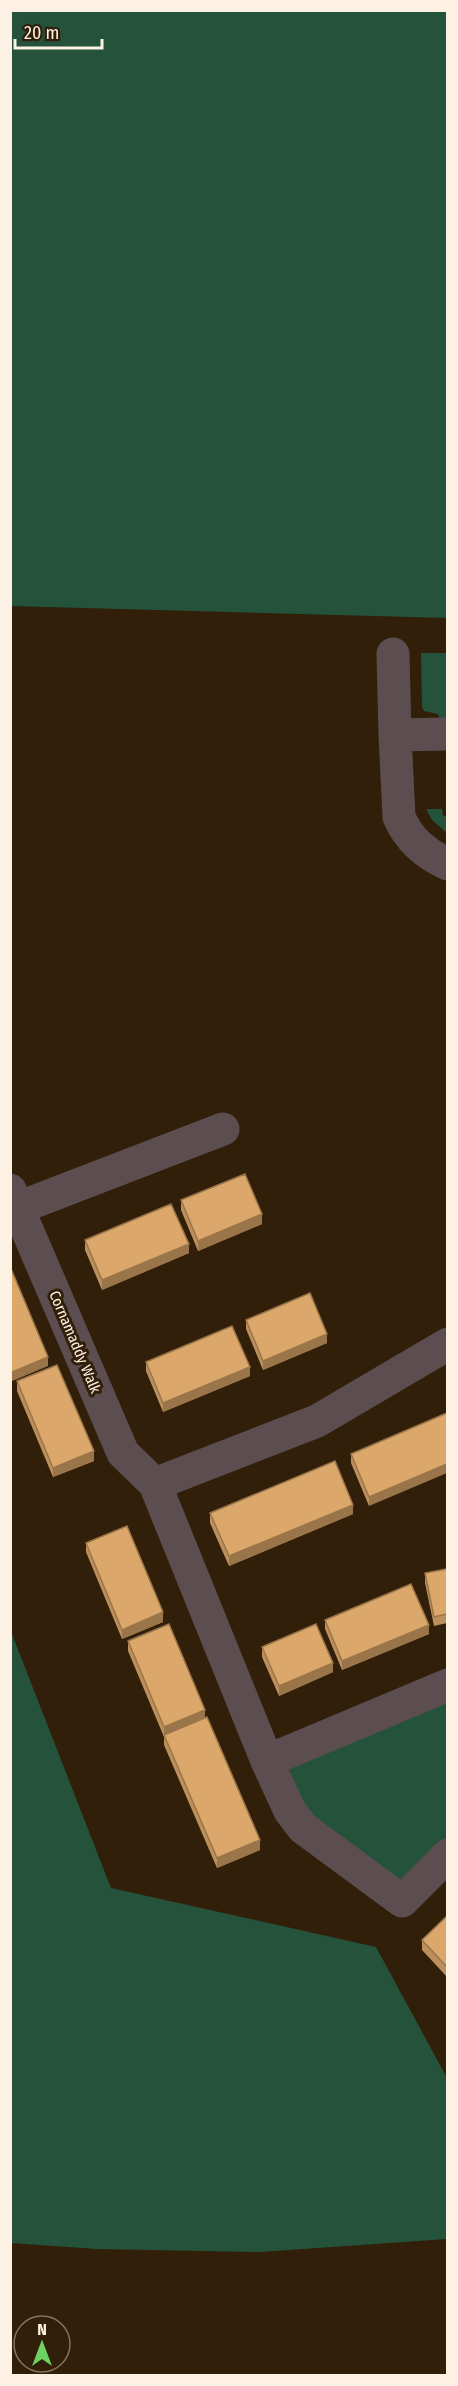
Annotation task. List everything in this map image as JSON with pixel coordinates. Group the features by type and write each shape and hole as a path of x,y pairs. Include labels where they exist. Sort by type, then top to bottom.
{"street":[{"path":"393,654 399,817 404,828 421,848 431,857 447,864"},
{"path":"395,735 447,734"},
{"path":"14,1199 223,1129"},
{"name":"Cornamaddy Walk","path":"14,1199 123,1454 155,1484 267,1761 290,1811 303,1828 394,1909 447,1855"},
{"path":"155,1484 317,1421 447,1344"},
{"path":"267,1761 447,1685"}],"green space":[{"path":"11,10 447,11 447,618 11,606"},
{"path":"421,653 447,653 447,719 440,721 438,714 424,711 422,707"},
{"path":"426,809 442,809 443,816 447,816 447,833 432,820"},
{"path":"10,1629 111,1888 376,1947 447,2078 447,2239 260,2252 97,2249 11,2243"},
{"path":"447,1698 447,1838 404,1879 398,1880 306,1816 289,1769"}],"building":[{"path":"245,1174 262,1214 198,1241 181,1200"},
{"path":"171,1204 189,1244 102,1280 85,1240"},
{"path":"10,1271 12,1271 48,1357 10,1373"},
{"path":"310,1293 327,1334 263,1361 246,1320"},
{"path":"232,1326 250,1367 163,1403 146,1362"},
{"path":"57,1365 94,1451 53,1468 17,1381"},
{"path":"447,1413 447,1464 369,1497 351,1454"},
{"path":"335,1461 353,1505 229,1556 210,1513"},
{"path":"127,1526 163,1612 122,1630 86,1543"},
{"path":"447,1569 447,1614 434,1617 425,1573"},
{"path":"411,1584 429,1625 342,1661 325,1620"},
{"path":"169,1624 205,1710 164,1727 128,1641"},
{"path":"316,1624 333,1663 279,1686 262,1647"},
{"path":"207,1717 260,1840 217,1858 164,1735"},
{"path":"447,1916 447,1967 422,1940"}]}
